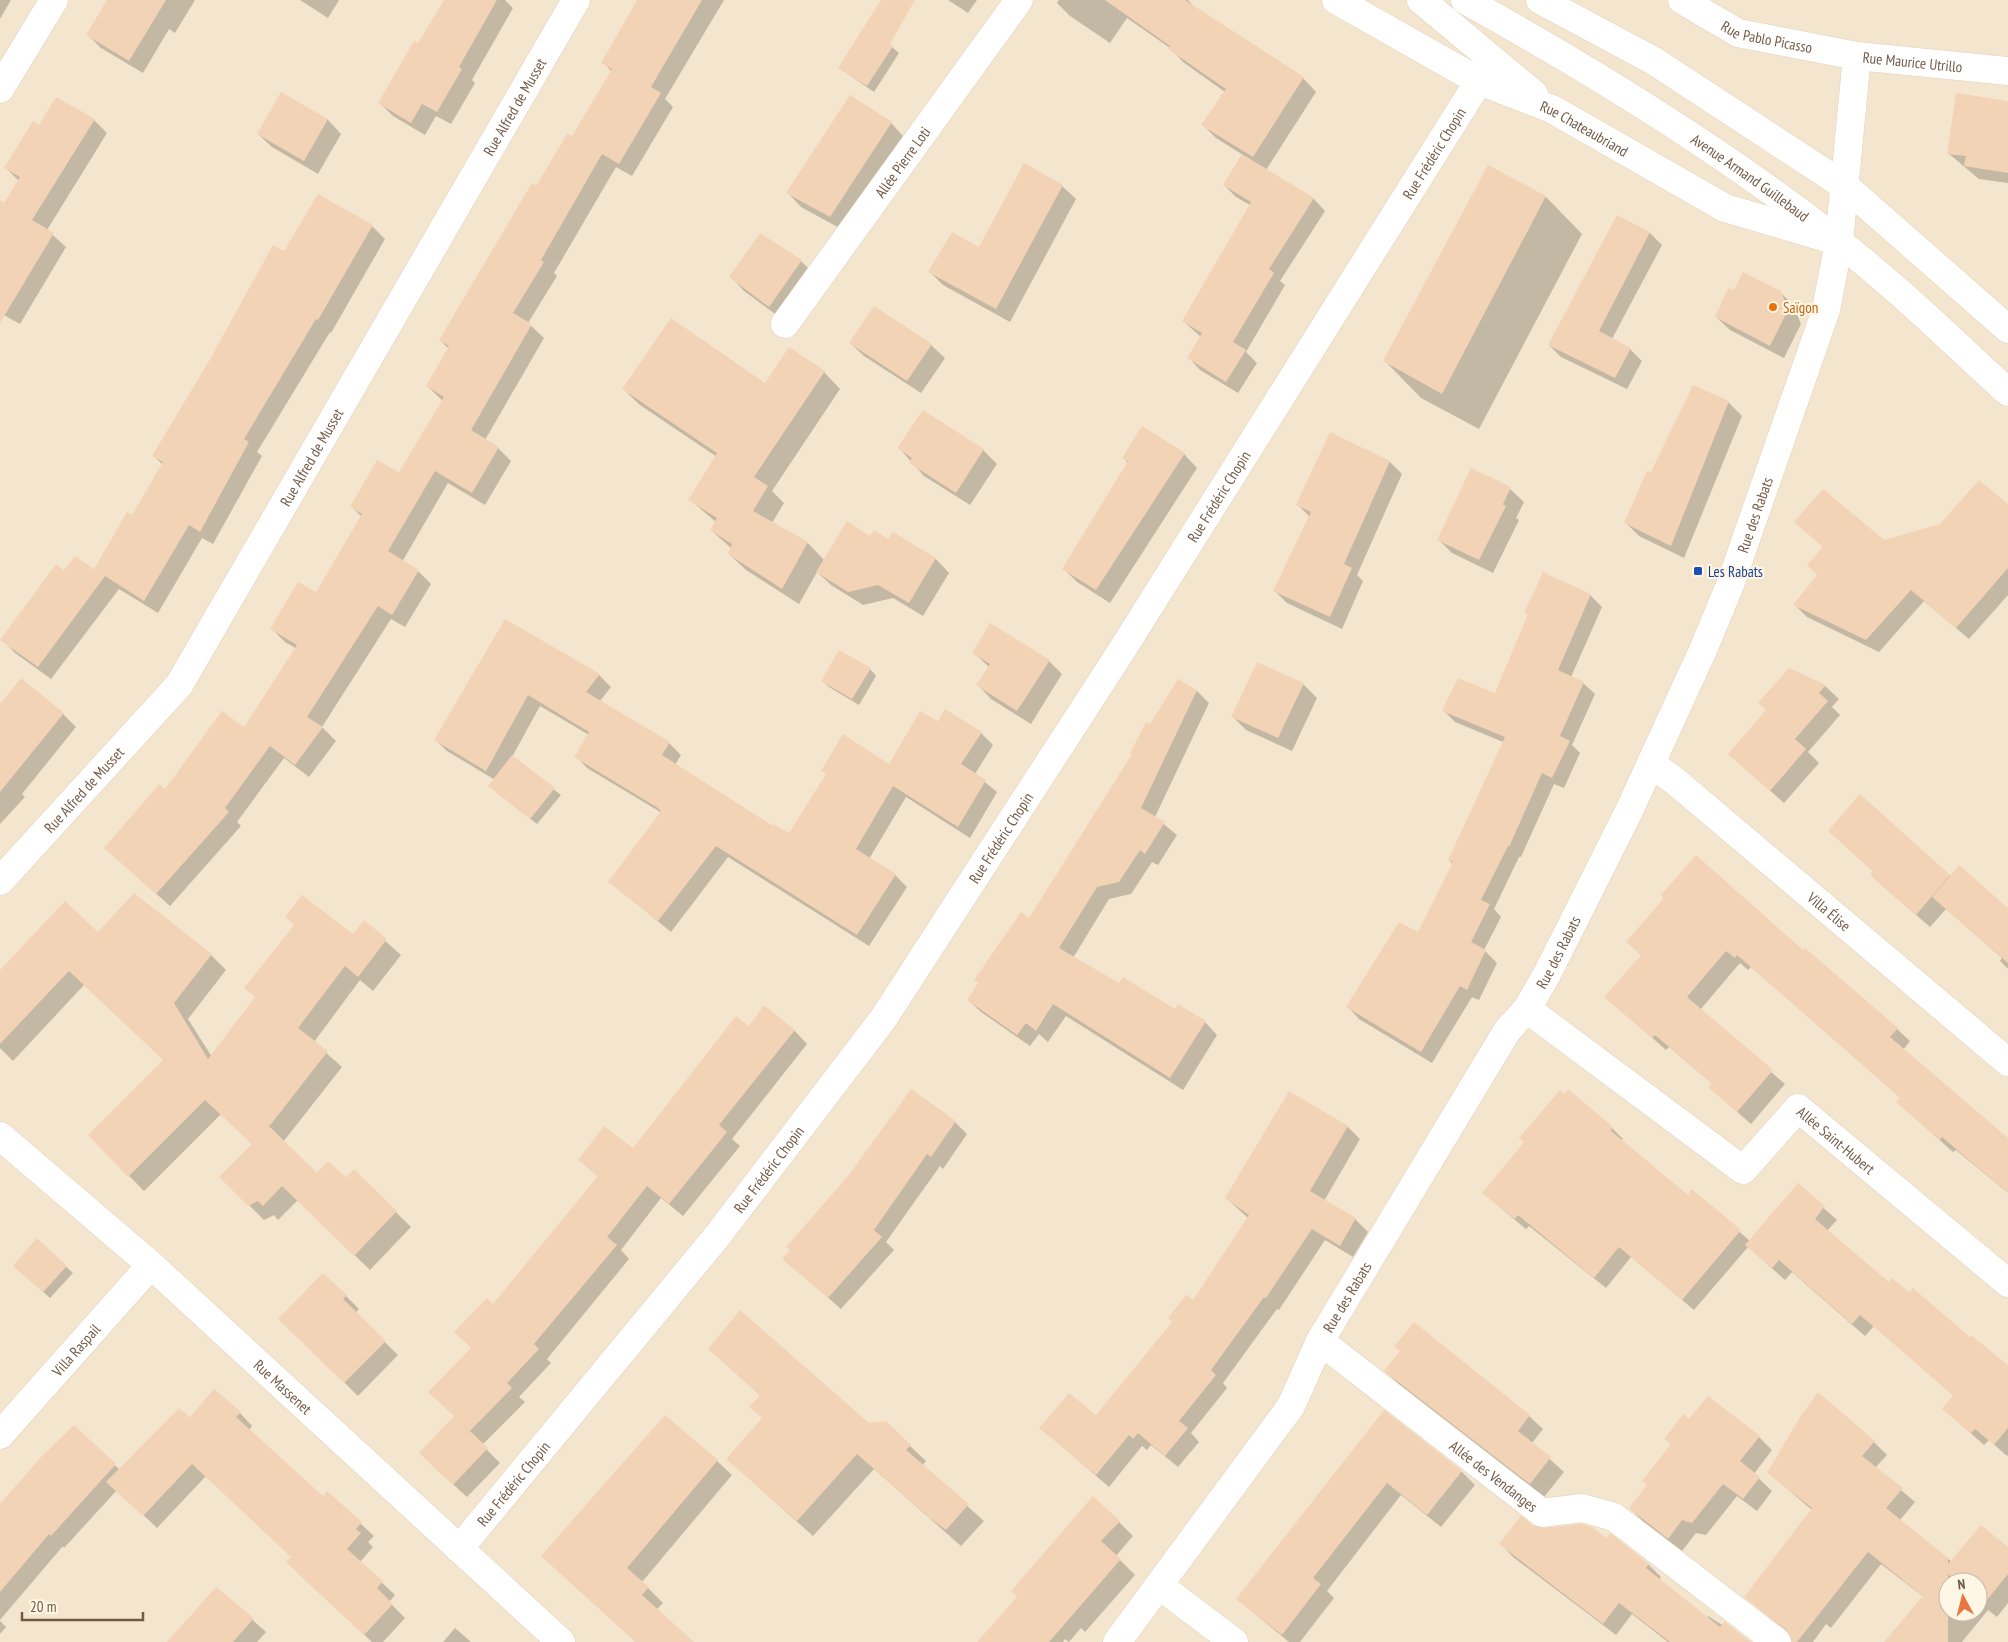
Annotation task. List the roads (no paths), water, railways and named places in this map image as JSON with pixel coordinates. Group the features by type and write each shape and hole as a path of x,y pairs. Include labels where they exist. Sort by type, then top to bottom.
{"street":[{"path":"0,89 54,0"},
{"name":"Rue Alfred de Musset","path":"0,881 179,685 576,0"},
{"name":"Allée Pierre Loti","path":"785,324 1019,0"},
{"name":"Rue Chateaubriand","path":"1336,0 1479,81 1552,110 1725,208 1839,242"},
{"path":"1421,0 1552,110"},
{"name":"Avenue Armand Guillebaud","path":"1466,0 1562,54 1730,162 1839,242 1905,297 2008,392"},
{"path":"1540,0 1654,62 1845,186 2008,329"},
{"name":"Rue Pablo Picasso","path":"1682,0 1738,33 1857,56"},
{"name":"Rue Maurice Utrillo","path":"1845,186 1857,56 2008,71"},
{"name":"Rue Frédéric Chopin","path":"459,1549 718,1234 883,1019 1122,650 1479,81"},
{"name":"Rue des Rabats","path":"1117,1642 1291,1406 1320,1341 1507,1031 1527,1009 1547,974 1651,764 1730,585 1826,310 1839,242 1845,186"},
{"name":"Villa Élise","path":"1651,764 1676,782 2008,1062"},
{"name":"Allée Saint-Hubert","path":"1527,1009 1744,1170 1798,1108 2008,1283"},
{"name":"Rue Massenet","path":"0,1136 151,1265 561,1642"},
{"name":"Villa Raspail","path":"0,1435 151,1265"},
{"name":"Allée des Vendanges","path":"1320,1341 1542,1513 1582,1508 1614,1517 1777,1642"},
{"path":"1160,1586 1234,1642"}],"place":[{"name":"Saïgon","path":"1773,307"},
{"name":"Les Rabats","path":"1698,571"}]}
